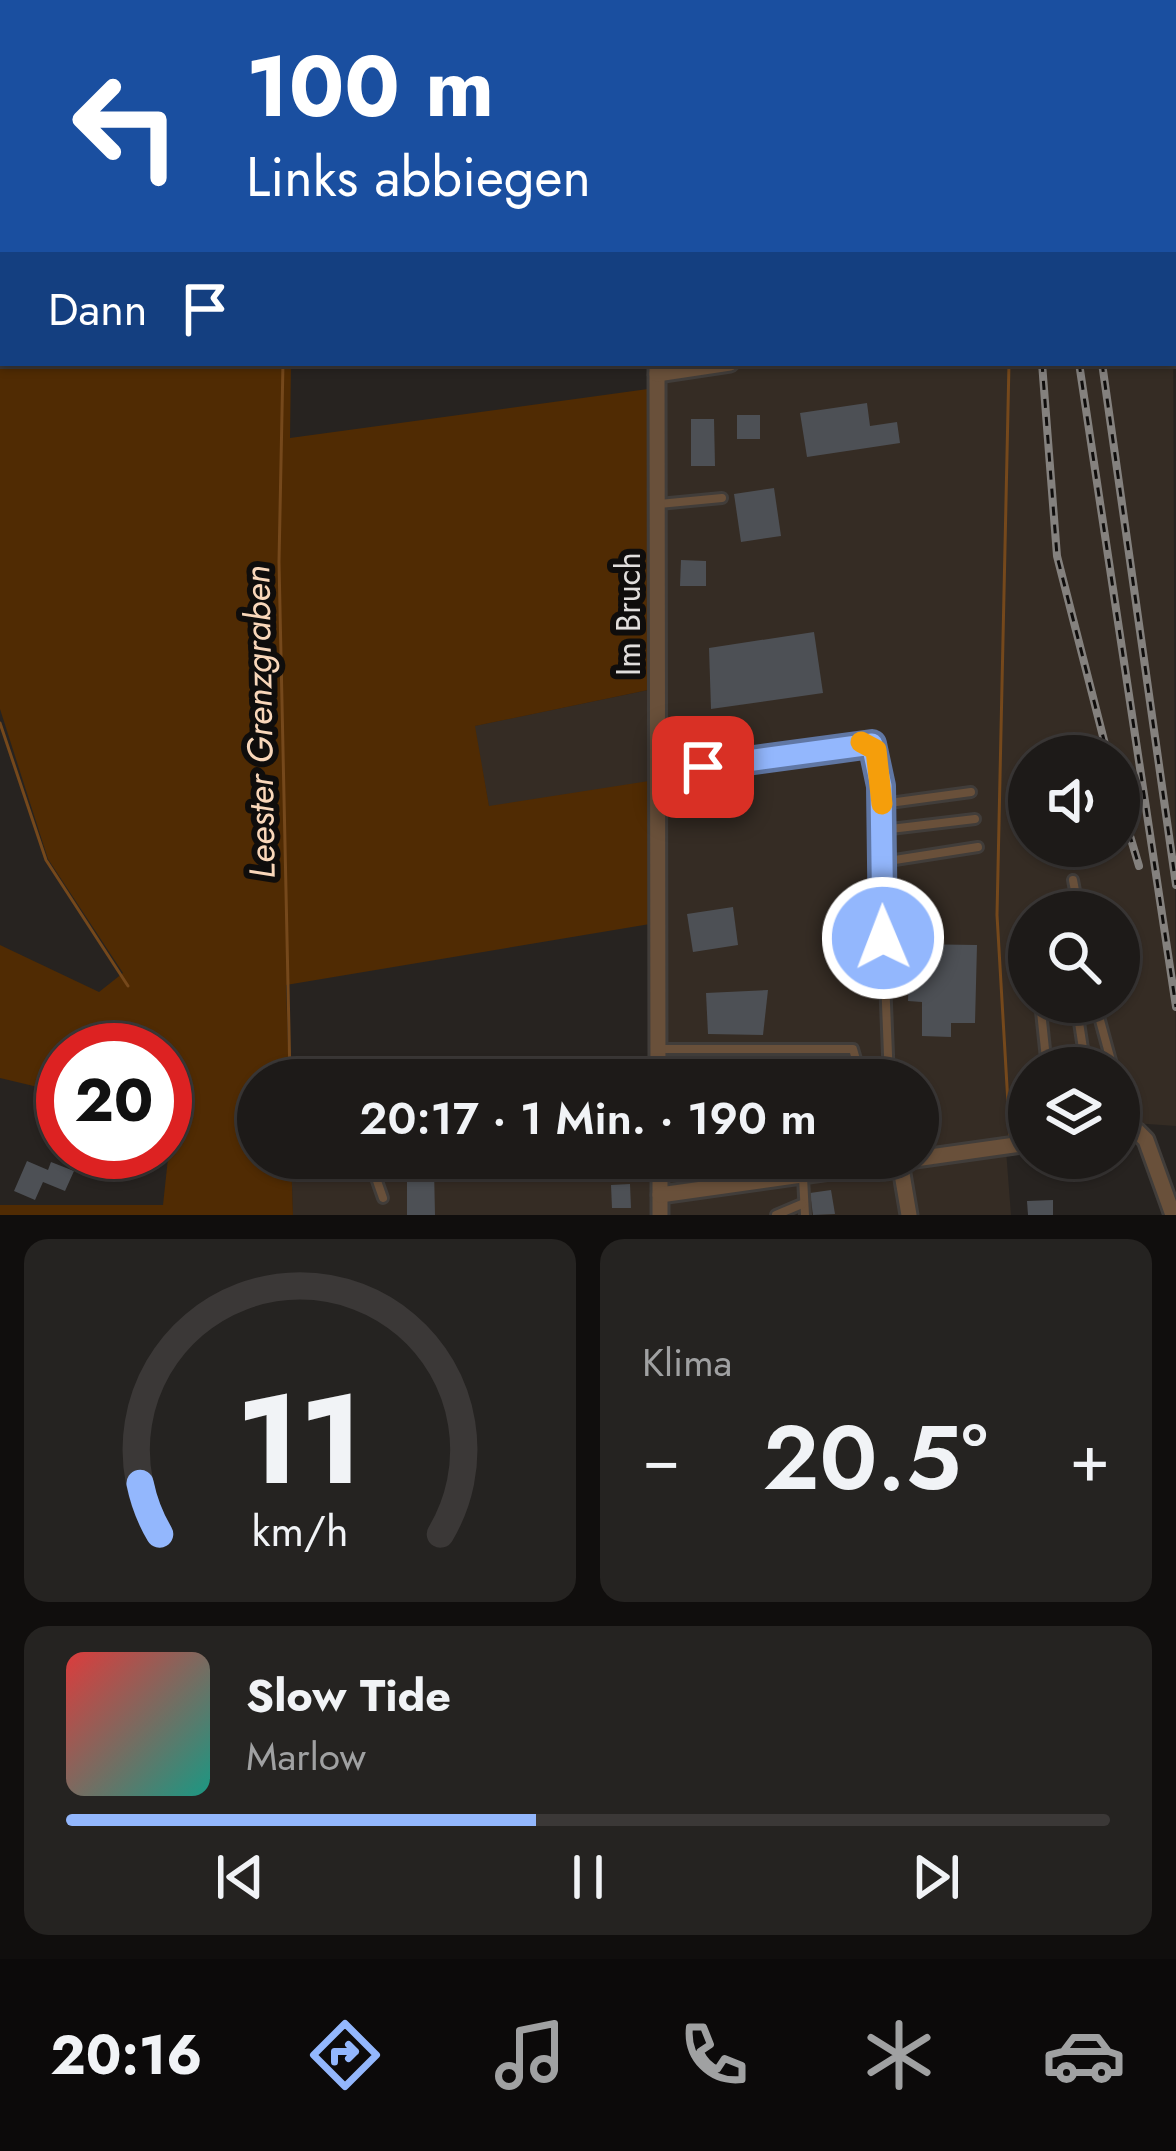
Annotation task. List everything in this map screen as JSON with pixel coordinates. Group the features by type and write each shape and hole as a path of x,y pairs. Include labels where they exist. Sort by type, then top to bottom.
{"street":[{"path":"657,369 694,366"},
{"name":"Im Bruch","path":"657,369 658,1059"},
{"path":"1140,1135 1152,1151 1173,1215"},
{"path":"939,1155 1008,1146"},
{"path":"660,1215 661,1179"},
{"path":"661,1195 775,1179"},
{"path":"903,1179 909,1215"}],"lane":[{"path":"658,504 722,498"},
{"path":"703,767 862,742 876,750 882,804 888,1059"},
{"path":"882,804 971,792"},
{"path":"882,830 975,819"},
{"path":"882,862 978,848"},
{"path":"1073,880 1075,891"},
{"path":"658,1048 853,1049 856,1059"},
{"path":"376,1179 383,1198"},
{"path":"803,1179 805,1215"},
{"path":"776,1215 802,1204"}],"shaded area":[{"path":"0,366 291,366 290,438 648,389 653,689 475,726 489,806 649,781 650,924 286,985 288,1059 237,1059 237,1179 292,1179 293,1215 0,1215 0,1205 163,1205 166,1179 192,1179 192,1023 36,1023 36,1087 0,1078 0,945 99,992 123,973 48,859 0,709"},
{"path":"647,366 1173,366 1176,1126 1140,1123 1140,1047 1008,1047 1005,1137 1011,1215 293,1215 292,1179 939,1179 939,1059 652,1059 649,782 489,807 474,726 653,689"}],"building":[{"path":"867,403 870,426 897,422 900,443 807,457 800,413"},
{"path":"737,415 760,415 760,439 737,439"},
{"path":"691,419 714,419 715,466 691,466"},
{"path":"774,488 781,536 741,542 734,494"},
{"path":"681,560 706,561 706,586 680,586"},
{"path":"814,632 823,693 711,709 709,648"},
{"path":"733,907 738,945 693,952 687,914"},
{"path":"910,944 977,945 975,1023 951,1023 951,1037 922,1036 922,1002 908,1001"},
{"path":"768,990 763,1035 708,1034 706,993"},
{"path":"27,1161 36,1165 36,1179 70,1179 65,1191 43,1182 35,1200 14,1191"},
{"path":"407,1179 434,1179 435,1215 407,1215"},
{"path":"630,1184 631,1208 612,1208 611,1185"},
{"path":"831,1190 835,1214 813,1215 810,1193"},
{"path":"1053,1200 1053,1215 1028,1215 1027,1201"}],"waterway":[{"name":"Leester Grenzgraben","path":"283,366 279,562 290,1059"},
{"path":"1008,1104 997,915 1009,366"},
{"path":"0,723 46,860 128,986"}],"railway":[{"path":"1042,366 1057,556 1103,735"},
{"path":"1079,366 1176,1007"},
{"path":"1102,366 1176,885"}],"slow traffic":[{"path":"861,742 872,744 880,760 882,804"}],"route":[{"path":"703,767 872,744 880,760 883,938"}]}
